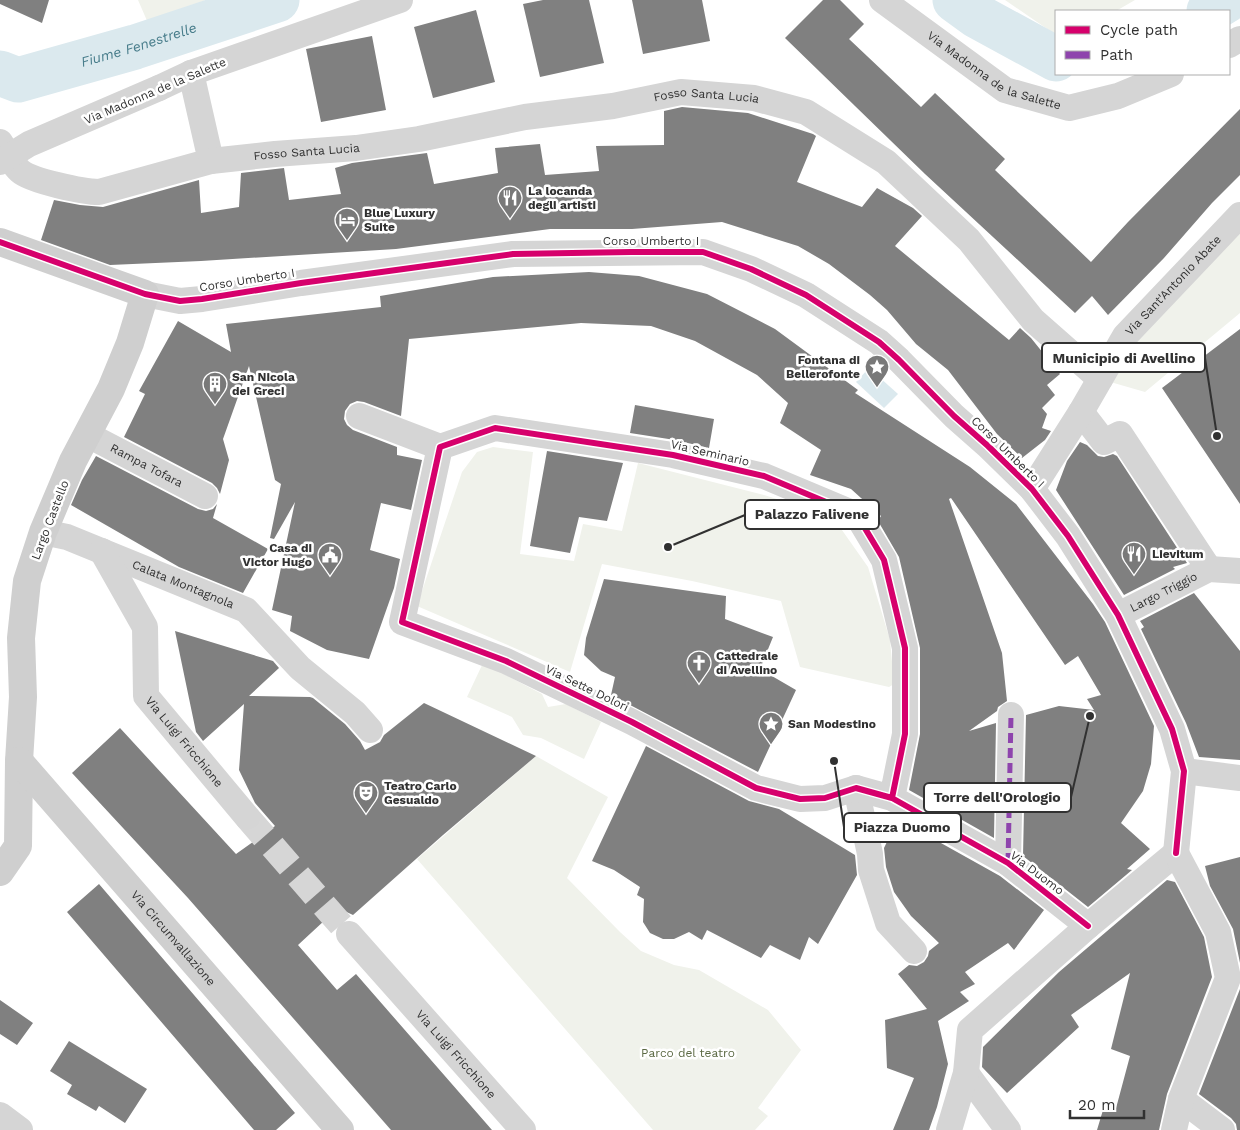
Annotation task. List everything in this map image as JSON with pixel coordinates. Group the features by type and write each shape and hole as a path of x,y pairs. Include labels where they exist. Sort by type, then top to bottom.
{"street":[{"name":"Via Madonna de la Salette","path":"0,162 29,144 191,73 400,0"},
{"name":"Via Madonna de la Salette","path":"882,0 1005,90 1069,108 1118,96 1169,75"},
{"path":"191,73 212,161"},
{"name":"Fosso Santa Lucia","path":"0,142 19,171 28,177 86,192 99,192 212,161 356,148 419,140 525,117 613,106 681,92 754,98 806,112 886,162 969,240 1033,320 1100,379"},
{"name":"Via Sant'Antonio Abate","path":"1032,489 1081,412 1125,336 1240,215"},
{"name":"Corso Umberto I","path":"0,242 145,294 180,301 202,300 301,283 513,254 703,252 751,269 806,295 879,342 1032,489 1068,536 1118,615 1172,729 1184,771"},
{"name":"Largo Castello","path":"0,872 18,846 9,762 23,697 21,638 27,581 43,532 74,461 111,389 130,343 145,294"},
{"path":"1081,412 1104,442 1120,434 1209,569"},
{"path":"359,416 440,447"},
{"name":"Via Seminario","path":"440,447 495,428 672,455 764,476 857,515 884,560 905,648 905,734 892,798"},
{"name":"Rampa Tofara","path":"88,435 205,496"},
{"name":"Via Sette Dolori","path":"440,447 402,622 506,661 632,722 756,788 800,799 825,798 856,788"},
{"name":"Calata Montagnola","path":"43,532 67,537 246,610 300,668 355,713 370,730"},
{"name":"Via Luigi Fricchione","path":"102,551 145,627 146,696 247,817"},
{"name":"Largo Triggio","path":"1118,615 1209,569 1240,571"},
{"path":"1008,863 1010,715"},
{"name":"Via Circumvallazione","path":"9,762 340,1130"},
{"path":"1174,1130 1182,1099 1228,978 1232,957 1176,853 1184,771 1240,778"},
{"path":"856,788 870,854 871,870 888,923 914,951"},
{"name":"Via Duomo","path":"856,788 892,798 1008,863 1088,926"},
{"path":"948,1130 966,1074 970,1030 1088,926 1176,853"},
{"name":"Via Luigi Fricchione","path":"350,934 523,1130"},
{"path":"966,1074 1008,1130"},
{"path":"1182,1099 1222,1130"},
{"path":"0,1115 20,1130"}],"green space":[{"path":"138,0 206,0 148,23"},
{"path":"1005,0 1135,0 1118,10 1055,10 1055,34"},
{"path":"1240,215 1240,313 1145,392 1100,379"},
{"path":"493,447 533,452 520,554 574,561 583,524 622,531 638,463 764,495 809,509 837,523 868,567 890,640 894,684 889,687 800,667 781,601 692,581 602,564 570,672 417,606 462,472 477,452"},
{"path":"483,663 542,694 548,707 566,704 601,722 584,759 541,738 523,735 512,717 467,697"},
{"name":"Parco del teatro","path":"536,756 608,797 567,878 641,951 674,965 699,970 768,1010 801,1050 758,1108 768,1116 755,1130 653,1130 417,859"}],"shaded area":[{"name":"Fontana di Bellerofonte","path":"869,368 898,394 884,408 856,382"}],"building":[{"path":"0,0 49,0 42,23 0,4"},
{"path":"543,0 589,0 604,63 540,77 523,4"},
{"path":"632,0 702,0 710,41 643,54"},
{"path":"823,0 840,0 864,24 849,39 921,107 935,93 1005,159 995,170 1091,262 1240,109 1240,175 1212,203 1164,258 1108,315 1092,296 1075,313 925,174 785,38"},
{"path":"476,10 495,82 433,98 414,27"},
{"path":"372,36 386,110 321,122 306,49"},
{"path":"682,107 748,113 813,134 816,136 797,182 862,207 877,188 913,208 922,216 895,246 1009,340 1020,328 1031,338 1060,374 1047,385 1055,395 1042,408 1047,414 1042,428 1051,431 1045,440 1022,458 997,434 948,370 916,344 887,310 870,295 829,264 798,246 722,222 632,229 550,229 396,249 110,265 41,240 54,200 103,207 199,180 201,213 239,207 241,173 284,168 289,200 341,194 335,168 352,163 427,153 434,184 498,173 495,148 540,144 545,175 599,171 596,146 664,145 664,111"},
{"path":"589,272 639,276 707,294 775,329 858,390 855,393 970,467 1016,504 1105,622 1154,726 1151,764 1143,791 1121,823 1150,849 1127,869 1132,870 1088,907 1023,856 1026,715 1059,706 1094,710 1087,699 1101,695 1078,656 1065,665 951,498 949,499 1002,653 1007,701 998,707 997,711 969,731 996,723 994,838 909,790 920,734 920,648 899,557 878,521 881,516 851,489 810,475 821,450 780,423 788,403 757,375 695,341 651,326 581,323 409,339 401,416 357,401 350,404 345,411 344,419 353,430 397,447 397,455 422,460 411,510 381,503 370,550 400,559 394,588 369,659 327,650 290,631 292,616 272,610 295,502 274,539 270,538 281,484 275,480 249,366 223,439 229,460 220,494 212,483 124,437 145,394 139,391 178,321 231,352 226,324 381,307 380,296 493,277"},
{"path":"1240,329 1240,504 1162,388"},
{"path":"635,405 714,419 709,448 675,440 630,433"},
{"path":"1080,442 1087,445 1098,456 1104,457 1113,454 1117,456 1187,563 1173,567 1175,569 1124,595 1056,490 1067,461"},
{"path":"547,451 623,463 607,521 579,517 570,553 530,546"},
{"path":"96,456 198,509 206,511 213,509 217,504 213,518 268,549 243,593 179,567 71,505 82,480"},
{"name":"Cattedrale di Avellino","path":"604,579 726,596 725,619 773,637 760,669 796,690 758,772 611,695 615,677 601,671 584,655 586,638"},
{"path":"1194,593 1240,651 1240,760 1199,757 1186,723 1141,629 1144,627 1140,621"},
{"name":"Teatro Carlo Gesualdo","path":"175,631 273,661 279,668 249,696 313,698 345,724 360,741 365,750 380,742 384,735 424,703 536,756 353,915 338,908 298,945 337,990 356,974 492,1130 391,1130 188,898 72,773 120,728 236,854 275,826 255,803 239,770 244,704 203,741 196,732"},
{"path":"646,746 749,801 779,809 855,855 857,875 818,944 809,937 800,960 770,945 761,958 707,930 702,940 689,932 674,939 663,939 650,933 643,922 644,899 637,895 640,887 614,870 592,861"},
{"path":"898,819 1000,876 1044,910 1014,950 1008,943 965,972 975,984 960,992 969,1001 938,1021 948,1064 929,1130 893,1130 914,1078 887,1068 885,1020 927,1009 898,974 909,965 917,966 924,962 929,951 939,943 911,916 894,892 886,867 884,848"},
{"path":"1240,857 1240,963 1233,929 1210,886 1205,866"},
{"path":"1167,880 1175,882 1204,937 1212,977 1167,1094 1159,1130 1097,1130 1103,1110 1115,1112 1130,1056 1111,1049 1130,973 1071,1015 1079,1027 1007,1093 982,1067 983,1047 1059,972"},
{"path":"99,884 295,1113 276,1130 254,1130 67,912"},
{"path":"1240,989 1240,1130 1237,1130 1236,1124 1231,1118 1199,1094"},
{"path":"0,1000 33,1023 17,1045 0,1034"},
{"path":"69,1041 147,1089 125,1123 99,1106 96,1111 67,1094 72,1085 50,1071"}],"waterway":[{"name":"Fiume Fenestrelle","path":"0,73 18,80 135,47 277,0"},
{"name":"Fiume Fenestrelle","path":"955,0 977,16 1055,58"},
{"name":"Fiume Fenestrelle","path":"1211,10 1227,0"}],"tunnel":[{"path":"247,817 349,934"}],"marked path":[{"path":"1008,863 1011,715"}],"cycle path":[{"path":"0,242 145,294 180,301 513,254 631,252 703,252 751,269 806,295 879,342 899,360 954,416 1032,489 1068,536 1118,615 1172,729 1184,771 1176,853"},
{"path":"892,798 905,734 905,648 884,560 857,515 764,476 673,455 495,428 440,447 402,622 506,661 632,722 756,788 800,799 825,798 856,788 892,798 1008,863 1088,926"}],"place":[{"name":"La locanda degli artisti","path":"510,219"},
{"name":"Blue Luxury Suite","path":"347,241"},
{"name":"Fontana di Bellerofonte","path":"877,388"},
{"name":"San Nicola dei Greci","path":"215,405"},
{"name":"Municipio di Avellino","path":"1217,436"},
{"name":"Palazzo Falivene","path":"668,547"},
{"name":"Lievitum","path":"1134,575"},
{"name":"Casa di Victor Hugo","path":"330,576"},
{"name":"Cattedrale di Avellino","path":"699,684"},
{"name":"Torre dell'Orologio","path":"1090,716"},
{"name":"San Modestino","path":"771,745"},
{"name":"Piazza Duomo","path":"834,761"},
{"name":"Teatro Carlo Gesualdo","path":"366,814"}]}
